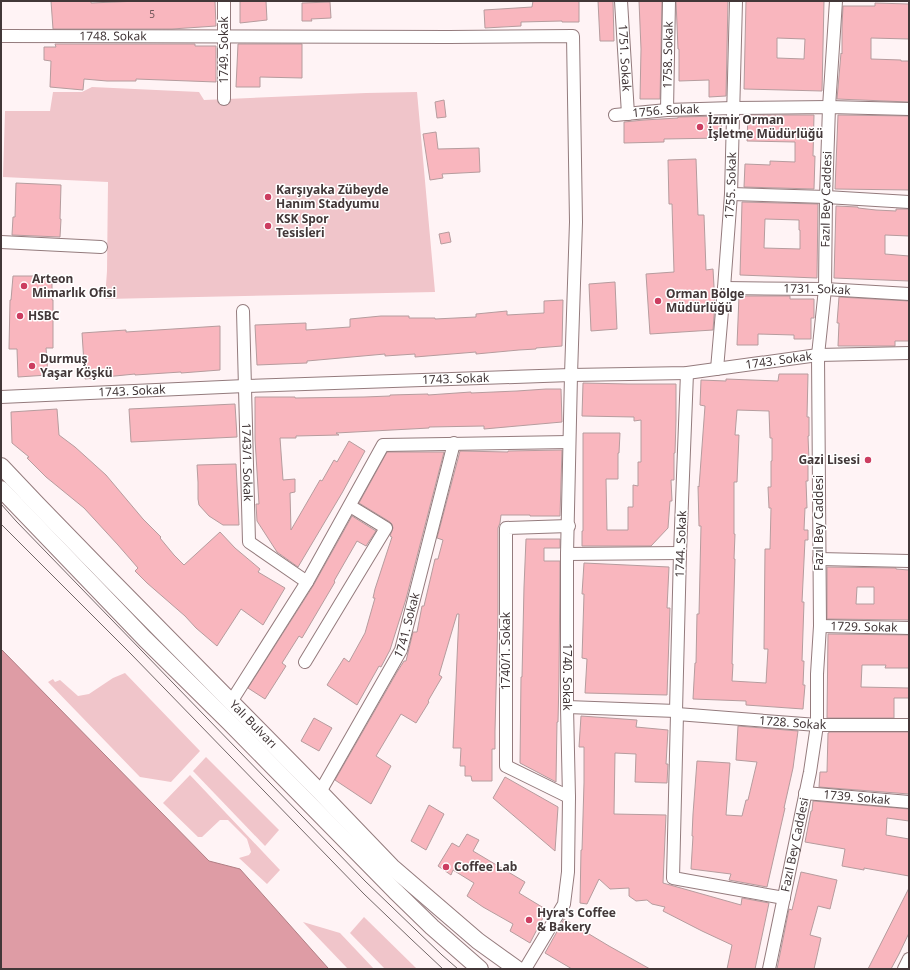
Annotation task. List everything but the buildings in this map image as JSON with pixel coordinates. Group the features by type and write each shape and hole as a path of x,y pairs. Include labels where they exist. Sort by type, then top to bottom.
{"main road":[{"name":"Yalı Bulvarı","path":"1,466 392,867 460,926 498,963 517,969"},
{"name":"Yalı Bulvarı","path":"1,489 145,639 390,886 432,927 480,969"}],"street":[{"name":"1749. Sokak","path":"224,1 224,99"},
{"name":"1751. Sokak","path":"621,1 628,114"},
{"name":"1758. Sokak","path":"667,110 669,1"},
{"name":"1755. Sokak","path":"717,369 730,194 736,1"},
{"name":"Fazıl Bey Caddesi","path":"769,969 810,772 817,725 817,674 820,626 818,355 825,289 829,107 836,1"},
{"name":"1748. Sokak","path":"1,36 573,36 576,222 571,375"},
{"name":"1756. Sokak","path":"615,115 667,110 733,108 829,107 909,109"},
{"path":"730,194 826,197 909,202"},
{"path":"1,242 100,247"},
{"name":"1731. Sokak","path":"724,288 825,289 909,294"},
{"name":"1743/1. Sokak","path":"243,311 249,542 307,582"},
{"name":"1743. Sokak","path":"1,397 245,386 571,375 687,373 818,355 909,353"},
{"name":"1744. Sokak","path":"676,713 687,373"},
{"name":"1740. Sokak","path":"526,969 564,904 568,872 569,797 567,707 567,554 569,526 571,375"},
{"path":"231,702 307,582 383,445 569,442"},
{"name":"1741. Sokak","path":"320,792 401,650 454,443"},
{"path":"305,662 386,528 350,506"},
{"name":"1740/1. Sokak","path":"569,526 506,528 506,766 569,797"},
{"path":"567,554 680,553"},
{"path":"819,559 909,561"},
{"name":"1729. Sokak","path":"820,626 909,628"},
{"name":"1728. Sokak","path":"567,707 676,713 817,725 909,725"},
{"path":"676,713 673,878 784,898"},
{"name":"1739. Sokak","path":"805,793 909,802"},
{"path":"904,969 909,959"}],"shaded area":[{"name":"Karşıyaka Zübeyde Hanım Stadyumu","path":"92,87 199,92 204,100 417,92 435,292 105,299 107,271 108,182 3,177 5,111 50,111 53,92 82,92"},
{"path":"1,649 209,861 240,869 328,969 1,969"},
{"path":"125,673 200,751 171,782 140,777 48,682 53,679 55,682 60,680 78,696 89,694 113,678"},
{"path":"206,757 279,830 265,846 193,771"},
{"path":"190,775 280,870 267,884 239,858 249,855 251,852 247,839 228,820 220,820 202,837 198,837 163,803"},
{"path":"364,917 417,969 385,969 350,933"},
{"path":"303,922 340,933 374,969 348,969"}],"tram line":[{"path":"1,504 365,881 458,969"},
{"path":"1,524 131,654 364,894 443,969"}],"place":[{"name":"İzmir Orman İşletme Müdürlüğü","path":"700,127"},
{"name":"Karşıyaka Zübeyde Hanım Stadyumu","path":"268,197"},
{"name":"KSK Spor Tesisleri","path":"268,226"},
{"name":"Arteon Mimarlık Ofisi","path":"24,286"},
{"name":"Orman Bölge Müdürlüğü","path":"658,301"},
{"name":"HSBC","path":"20,316"},
{"name":"Durmuş Yaşar Köşkü","path":"32,366"},
{"name":"Gazi Lisesi","path":"868,460"},
{"name":"Coffee Lab","path":"446,867"},
{"name":"Hyra's Coffee & Bakery","path":"529,920"}]}
